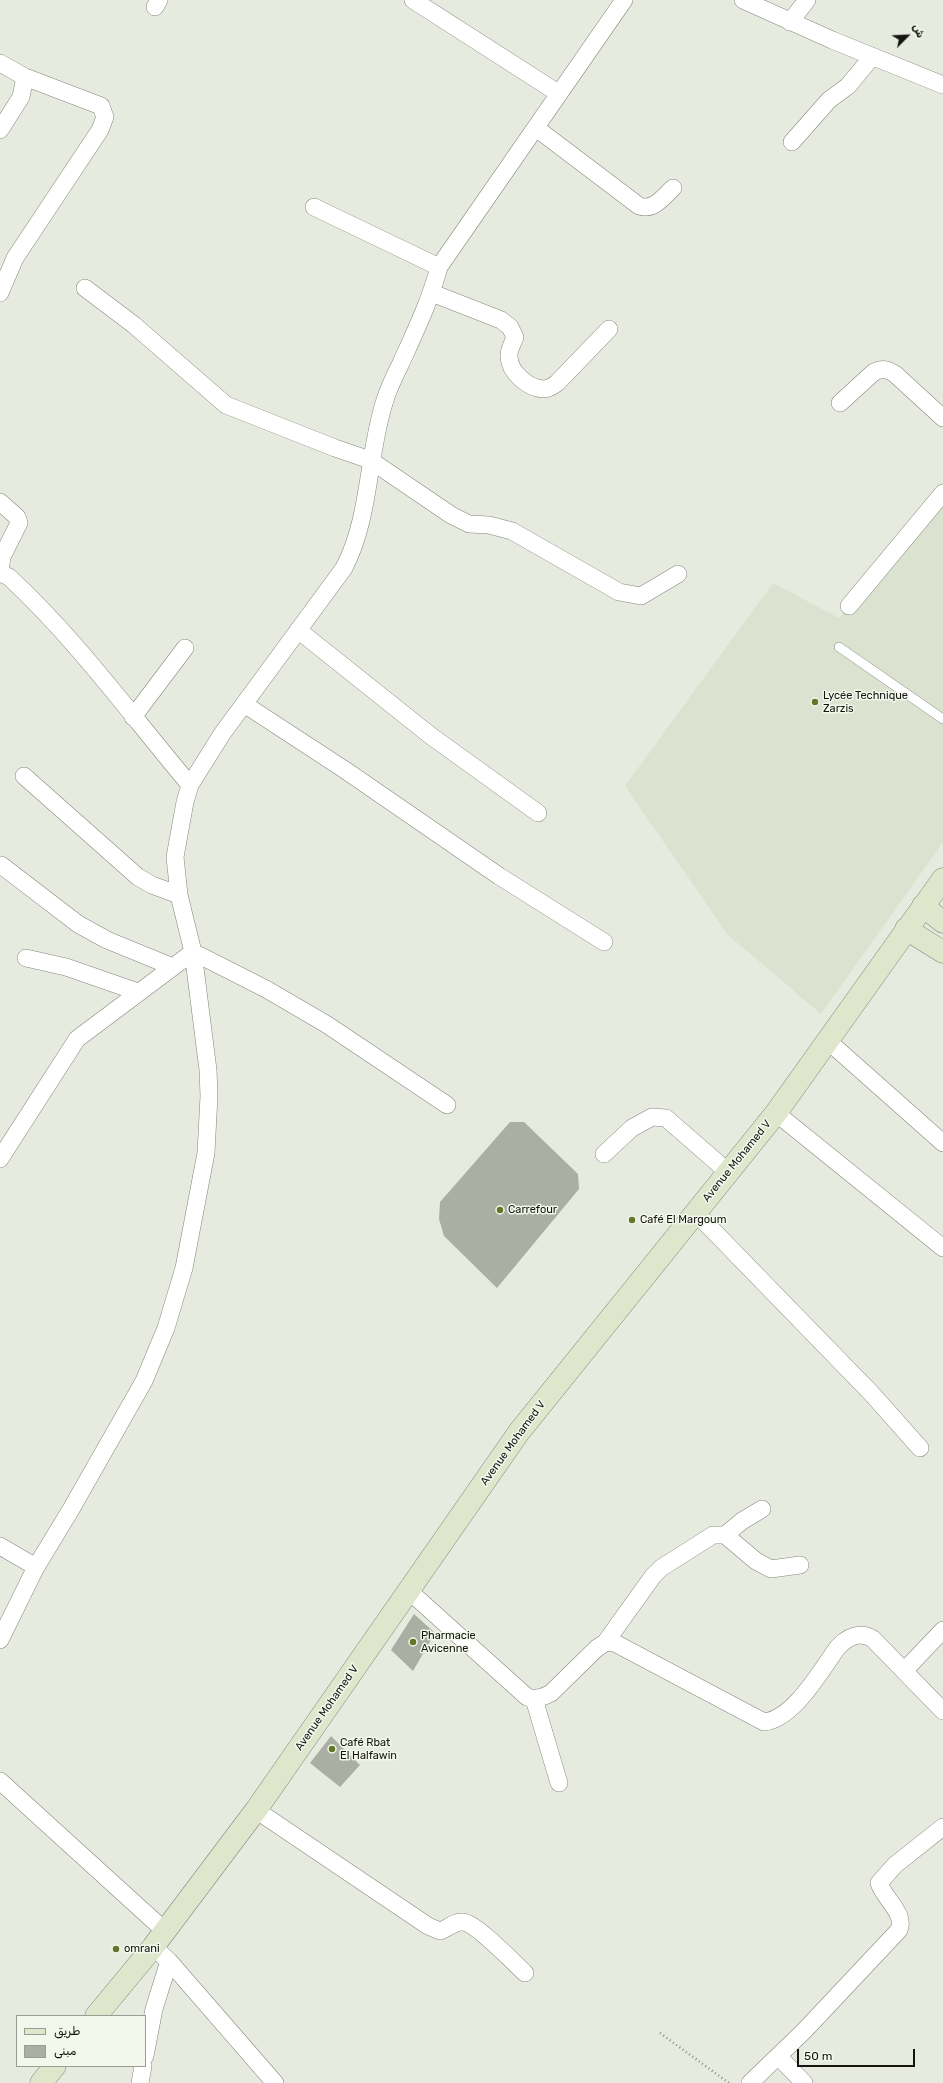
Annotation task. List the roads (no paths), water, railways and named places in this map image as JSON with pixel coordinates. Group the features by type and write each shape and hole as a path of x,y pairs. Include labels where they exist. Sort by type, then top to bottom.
{"main road":[{"name":"Avenue Mohamed V","path":"97,2015 159,1939 256,1810 519,1432 776,1113 943,879"},
{"path":"923,906 943,922"},
{"path":"906,929 943,952"},
{"path":"41,2083 54,2067"}],"street":[{"path":"413,0 558,93"},
{"path":"0,1640 36,1567 70,1512 144,1382 166,1328 184,1268 206,1153 209,1096 208,1070 193,952 179,894 175,857 180,822 190,785 222,734 344,568 353,551 359,531 370,460 385,398 432,293 439,267 536,128 558,93 624,0"},
{"path":"743,0 790,22 943,85"},
{"path":"790,22 807,0"},
{"path":"792,142 829,100 848,86 872,56"},
{"path":"0,63 25,77 101,106 105,117 100,130 15,258 0,292"},
{"path":"0,130 20,97 25,77"},
{"path":"536,128 639,206 645,208 653,206 673,188"},
{"path":"314,207 439,267"},
{"path":"85,288 134,325 226,405 335,448 370,460 451,515 469,524 489,525 512,531 618,592 641,596 678,574"},
{"path":"432,293 501,320 510,327 515,337 508,355 514,372 522,380 542,389 549,388 557,383 609,329"},
{"path":"840,403 881,369 889,370 940,408"},
{"path":"849,606 943,493"},
{"path":"0,502 17,517 19,523 2,557 0,572 9,577 67,635 190,785"},
{"path":"298,630 431,736 538,813"},
{"path":"133,717 185,648"},
{"path":"244,704 345,770 499,876 604,942"},
{"path":"24,776 138,877 152,885 179,894"},
{"path":"1,865 78,924 107,940 173,967"},
{"path":"0,1159 77,1039 193,952"},
{"path":"193,952 266,989 326,1024 447,1105"},
{"path":"26,958 66,967 138,992"},
{"path":"828,1041 943,1143"},
{"path":"776,1113 943,1248"},
{"path":"604,1154 632,1128 652,1117 666,1118 728,1172"},
{"path":"696,1213 872,1394 920,1448"},
{"path":"408,1590 527,1697 534,1699 543,1697 551,1693 604,1643 644,1586 661,1568 713,1535 725,1535 742,1522 762,1510"},
{"path":"725,1535 756,1561 771,1569 800,1565"},
{"path":"0,1546 36,1567"},
{"path":"904,1671 943,1630"},
{"path":"604,1643 613,1642 631,1650 764,1722 781,1717 793,1707 844,1641 857,1634 866,1635 873,1639 943,1711"},
{"path":"534,1699 558,1783"},
{"path":"0,1781 159,1939 169,1961 275,2083"},
{"path":"256,1810 428,1926 440,1931 458,1922 468,1924 491,1940 525,1973"},
{"path":"750,2083 779,2057 899,1930 902,1924 901,1917 882,1891 879,1883 895,1865 943,1827"},
{"path":"146,2051 154,2009 169,1961"},
{"path":"779,2057 804,2083"},
{"path":"140,2083 143,2067"}],"lane":[{"path":"839,646 943,719"}],"place":[{"name":"Lycée Technique Zarzis","path":"815,702"},
{"name":"Carrefour","path":"500,1210"},
{"name":"Café El Margoum","path":"632,1220"},
{"name":"Pharmacie Avicenne","path":"413,1642"},
{"name":"Café Rbat El Halfawin","path":"332,1749"},
{"name":"omrani","path":"116,1949"}]}
